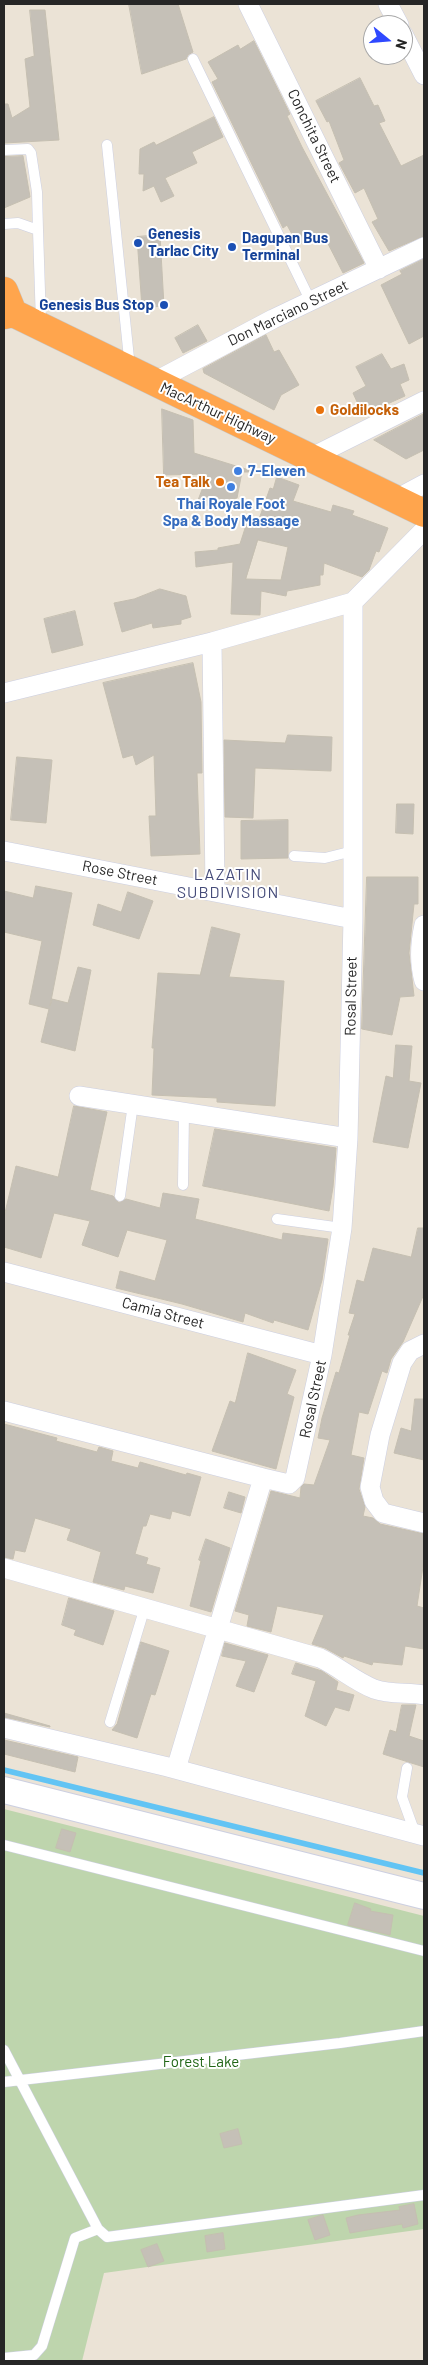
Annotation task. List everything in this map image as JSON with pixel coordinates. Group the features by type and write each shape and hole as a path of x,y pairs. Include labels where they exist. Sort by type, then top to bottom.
{"highway":[{"name":"MacArthur Highway","path":"7,306 41,326 154,382 424,512"}],"street":[{"name":"Conchita Street","path":"248,4 379,269"},
{"path":"413,54 424,75"},
{"name":"Don Marciano Street","path":"154,382 273,319 424,247"},
{"path":"312,457 424,401"},
{"path":"396,499 424,484"},
{"path":"4,693 212,642 353,602 424,530"},
{"name":"Rosal Street","path":"263,1478 289,1484 296,1475 322,1355 342,1228 348,1138 353,919 353,602"},
{"path":"212,642 215,891"},
{"name":"Rose Street","path":"4,851 353,919"},
{"path":"424,925 421,946 424,980"},
{"path":"79,1096 348,1138"},
{"name":"Camia Street","path":"4,1272 322,1355"},
{"path":"424,1344 410,1351 402,1363 380,1435 370,1486 374,1501 383,1513 424,1523"},
{"path":"4,1411 263,1478 176,1769"},
{"path":"4,1568 320,1658 333,1664 355,1681 375,1689 398,1694 424,1695"},
{"path":"4,1728 176,1769 420,1834"},
{"path":"4,1790 424,1896"}],"lane":[{"path":"193,59 311,302"},
{"path":"107,145 130,370"},
{"path":"4,150 28,149 31,153 37,192 41,326"},
{"path":"4,224 18,223 38,230"},
{"path":"294,856 325,858 353,851"},
{"path":"120,1196 133,1104"},
{"path":"183,1184 184,1112"},
{"path":"277,1219 342,1228"},
{"path":"110,1722 145,1608"},
{"path":"407,1768 402,1797 420,1834"},
{"path":"4,1845 424,1951"},
{"path":"4,2082 340,2043 424,2031"},
{"path":"4,2050 98,2229 107,2237 424,2195"},
{"path":"4,2358 34,2354 42,2346 75,2238 98,2229"}],"green space":[{"name":"Forest Lake","path":"4,1809 424,1916 424,2229 104,2273 82,2361 4,2361"}],"building":[{"path":"129,4 178,4 193,52 186,59 142,74"},
{"path":"30,10 45,10 59,140 4,143 4,104 8,104 12,118 30,107 25,59 34,56"},
{"path":"254,41 290,114 287,116 302,147 364,263 343,273 322,232 298,245 287,225 283,228 212,82 218,79 208,62 238,45 240,49"},
{"path":"360,78 374,106 378,105 385,121 379,123 401,166 424,155 424,236 389,251 372,222 378,219 364,188 355,193 339,163 344,160 329,121 327,122 316,101"},
{"path":"214,117 223,137 192,152 197,163 165,178 174,196 161,202 154,186 143,191 144,174 139,174 140,149 154,142 156,145"},
{"path":"23,156 30,197 4,208 4,157"},
{"path":"160,235 164,306 142,308 137,237"},
{"path":"424,259 424,336 409,344 381,285 402,274 400,271"},
{"path":"198,325 207,341 183,353 175,338"},
{"path":"266,335 274,352 279,350 299,385 281,395 274,410 204,373 203,369"},
{"path":"382,354 391,369 404,364 409,380 400,384 405,396 363,415 353,393 366,386 356,367"},
{"path":"162,409 193,420 194,453 249,470 249,472 242,472 237,498 195,508 208,474 164,475"},
{"path":"424,414 424,450 406,459 374,440"},
{"path":"277,477 299,485 293,501 331,512 333,505 354,511 352,515 388,528 379,552 376,551 369,570 362,577 324,563 323,575 320,575 320,585 287,591 286,596 261,591 260,615 231,614 233,562 196,567 195,552 218,550 218,548 240,544 248,519 258,522 270,488 273,489","holes":["258,540 288,547 281,580 246,579"]},
{"path":"160,589 186,596 191,617 181,620 181,624 153,628 152,623 122,632 114,603 134,599"},
{"path":"75,611 83,645 52,653 44,619"},
{"path":"193,663 201,702 202,773 197,773 200,854 151,856 149,816 156,816 154,755 136,765 133,755 123,758 103,683"},
{"path":"288,735 332,737 331,771 255,768 253,818 225,817 224,740 285,743"},
{"path":"17,757 52,760 46,823 11,820"},
{"path":"397,804 414,804 413,834 396,833"},
{"path":"288,820 288,858 241,859 241,821"},
{"path":"367,877 418,877 418,904 414,904 409,953 414,996 400,997 392,1035 362,1029"},
{"path":"36,886 72,893 50,1006 52,999 68,1003 78,967 91,970 75,1051 41,1042 49,1009 29,1004 42,941 4,932 4,891 33,898"},
{"path":"128,892 153,901 139,939 93,925 98,904 121,912"},
{"path":"212,927 240,934 229,977 284,981 275,1106 217,1102 217,1098 152,1095 154,1048 152,1048 158,973 200,975"},
{"path":"396,1045 412,1046 409,1081 421,1083 408,1148 373,1142 386,1076 393,1078"},
{"path":"74,1106 107,1112 90,1190 113,1196 119,1203 126,1199 160,1208 163,1193 199,1199 195,1219 282,1240 283,1233 328,1239 322,1280 308,1330 274,1320 273,1323 245,1313 243,1322 182,1304 116,1288 120,1271 155,1281 167,1240 127,1230 118,1257 82,1245 90,1221 54,1213 41,1258 4,1247 4,1217 16,1166 58,1177"},
{"path":"215,1129 336,1148 329,1211 203,1186"},
{"path":"418,1228 424,1228 424,1294 403,1342 391,1359 387,1373 382,1371 368,1414 359,1412 351,1455 364,1458 359,1489 365,1507 363,1516 373,1518 380,1524 424,1534 424,1560 417,1606 424,1608 424,1649 405,1646 402,1665 373,1662 372,1665 344,1656 343,1658 325,1648 312,1644 324,1615 277,1606 271,1632 247,1626 249,1615 235,1611 271,1491 300,1498 301,1487 304,1484 314,1485 330,1440 318,1438 336,1372 339,1373 350,1335 348,1335 355,1314 349,1313 357,1280 364,1282 373,1248 411,1257"},
{"path":"248,1353 296,1370 287,1394 294,1397 276,1469 212,1451 230,1401 235,1403"},
{"path":"415,1399 424,1399 424,1460 394,1453 401,1428 411,1431"},
{"path":"4,1424 57,1438 56,1441 97,1452 99,1447 113,1451 111,1461 138,1468 140,1462 186,1475 187,1473 201,1477 190,1516 172,1511 170,1519 150,1514 146,1526 143,1526 135,1554 148,1558 146,1564 160,1568 153,1593 125,1586 124,1590 93,1582 101,1552 67,1540 71,1529 35,1518 25,1552 15,1550 13,1559 4,1557"},
{"path":"229,1492 245,1497 241,1513 224,1508"},
{"path":"206,1539 230,1548 211,1612 190,1606 201,1561 199,1560"},
{"path":"69,1598 114,1611 103,1645 74,1635 76,1630 62,1625"},
{"path":"141,1642 169,1651 155,1695 151,1694 137,1738 112,1730 117,1724"},
{"path":"225,1643 268,1655 254,1692 236,1686 246,1661 222,1656"},
{"path":"296,1663 322,1671 338,1682 336,1690 354,1695 349,1711 335,1707 326,1726 305,1716 316,1681 292,1674"},
{"path":"402,1705 416,1705 409,1736 424,1741 424,1767 383,1754 390,1730 396,1732"},
{"path":"4,1713 50,1726 50,1727 4,1717"},
{"path":"4,1740 78,1757 75,1772 4,1754"},
{"path":"62,1829 76,1833 70,1852 56,1848"},
{"path":"355,1903 371,1909 370,1911 393,1915 390,1935 348,1925"},
{"path":"238,2129 242,2144 224,2148 220,2134"},
{"path":"414,2204 418,2224 403,2228 402,2224 350,2233 346,2218 400,2210 399,2207"},
{"path":"323,2215 330,2235 315,2240 308,2220"},
{"path":"223,2233 225,2249 207,2252 205,2236"},
{"path":"157,2244 164,2261 148,2267 141,2250"}],"waterway":[{"path":"4,1770 424,1873"}],"place":[{"name":"Genesis Tarlac City","path":"138,243"},
{"name":"Dagupan Bus Terminal","path":"232,247"},
{"name":"Genesis Bus Stop","path":"164,305"},
{"name":"Goldilocks","path":"320,410"},
{"name":"7-Eleven","path":"238,471"},
{"name":"Tea Talk","path":"220,482"},
{"name":"Thai Royale Foot Spa & Body Massage","path":"231,487"}],"district":[{"name":"LAZATIN SUBDIVISION","path":"228,884"}]}
